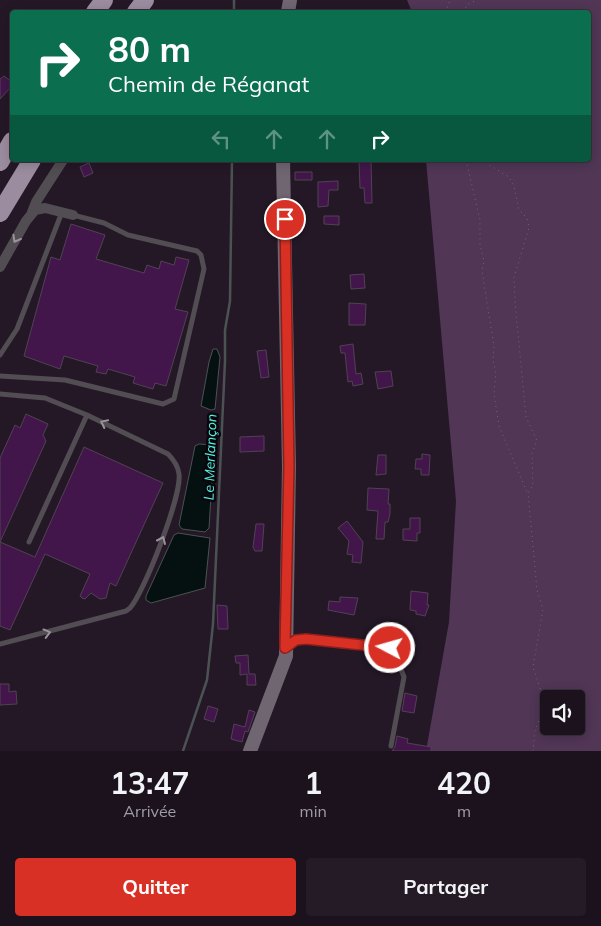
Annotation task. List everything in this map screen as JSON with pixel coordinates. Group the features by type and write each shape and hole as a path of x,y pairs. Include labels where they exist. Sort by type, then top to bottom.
{"highway":[{"path":"0,162 10,144"},
{"path":"0,213 31,162"}],"street":[{"path":"0,267 36,202 62,162"},
{"path":"250,751 286,656 289,466 284,162"},
{"path":"32,212 42,208 73,215"}],"lane":[{"path":"0,355 17,329 62,212"},
{"path":"0,376 65,380 163,404 174,399 204,269 201,254 197,251 128,235 104,223 73,215"},
{"path":"0,394 40,396 87,415 173,459 177,466 180,481 168,528 133,605 126,612 0,644"},
{"path":"29,542 87,415"},
{"path":"285,648 296,640 306,639 390,648 396,656 404,677 391,746"}],"path":[{"path":"464,10 468,4 477,0"},
{"path":"466,162 480,220 480,244 484,261 482,271 494,346 496,373 494,394 499,426 528,493 537,590 543,609 533,667 545,703 535,731 534,751"},
{"path":"484,162 509,177 514,186 519,210 527,218 529,228 514,277 526,417 537,441 532,453 533,485 528,493"}],"shaded area":[{"path":"407,0 601,0 601,751 426,751 449,622 456,501 426,162 591,162 591,10 411,10"}],"water":[{"path":"213,349 217,349 220,357 215,409 211,410 201,406"},
{"path":"199,444 213,445 214,448 209,528 205,532 182,529 179,525 195,446"},
{"path":"178,533 210,538 205,588 151,603 146,600 146,596 174,535"}],"building":[{"path":"4,76 10,80 10,88 0,99 0,79"},
{"path":"359,162 371,162 372,203 365,203 364,188 360,188"},
{"path":"89,163 93,173 84,177 80,167"},
{"path":"295,172 312,172 312,180 295,180"},
{"path":"338,181 338,190 329,190 328,206 318,207 318,182"},
{"path":"324,216 339,216 339,225 324,224"},
{"path":"71,224 105,235 96,259 144,273 147,265 159,269 161,261 174,265 176,257 189,260 175,309 188,312 166,386 155,383 153,389 133,383 135,377 108,369 106,374 96,372 98,366 64,356 60,369 24,356 51,257 60,260"},
{"path":"364,274 365,288 351,289 350,275"},
{"path":"349,303 366,304 365,325 349,325"},
{"path":"353,344 356,374 361,373 363,384 353,386 352,381 348,382 345,353 341,353 340,346"},
{"path":"266,350 269,377 261,378 257,351"},
{"path":"391,371 393,386 378,389 375,372"},
{"path":"26,414 48,424 43,435 46,441 0,542 0,458 15,425 20,428"},
{"path":"264,436 264,451 240,452 240,437"},
{"path":"84,447 163,483 116,586 110,583 106,598 100,599 91,593 85,599 82,598 80,596 90,574 45,554 10,630 0,626 0,542 35,557"},
{"path":"422,454 430,455 429,475 421,475 421,469 415,469 416,459 422,459"},
{"path":"378,455 386,455 386,474 376,475"},
{"path":"368,488 389,489 388,504 390,504 390,514 388,522 385,522 384,539 376,539 378,511 367,510"},
{"path":"410,518 420,518 420,533 417,533 417,541 403,540 403,529 410,529"},
{"path":"347,521 363,542 361,563 352,562 353,555 347,554 349,541 338,528"},
{"path":"256,524 264,524 262,551 255,551 253,547"},
{"path":"411,591 428,593 427,605 429,605 425,616 410,610"},
{"path":"340,597 358,598 354,615 328,610 329,601 340,602"},
{"path":"217,605 227,606 228,629 218,629"},
{"path":"248,655 249,674 255,674 256,685 247,685 247,674 240,675 240,663 236,663 235,656"},
{"path":"0,684 9,684 9,692 16,691 17,704 0,705"},
{"path":"405,693 417,696 414,713 402,711"},
{"path":"208,706 218,709 214,722 204,719"},
{"path":"249,710 255,712 248,732 245,731 242,742 231,739 234,724 245,727"},
{"path":"397,736 408,739 407,743 431,747 431,751 392,751 395,747"}],"waterway":[{"name":"Le Merlançon","path":"234,0 234,10"},
{"name":"Le Merlançon","path":"183,751 207,680 213,624 225,330 230,301 232,162"}],"route":[{"path":"285,219 289,466 285,648 296,640 306,639 390,648"}]}
